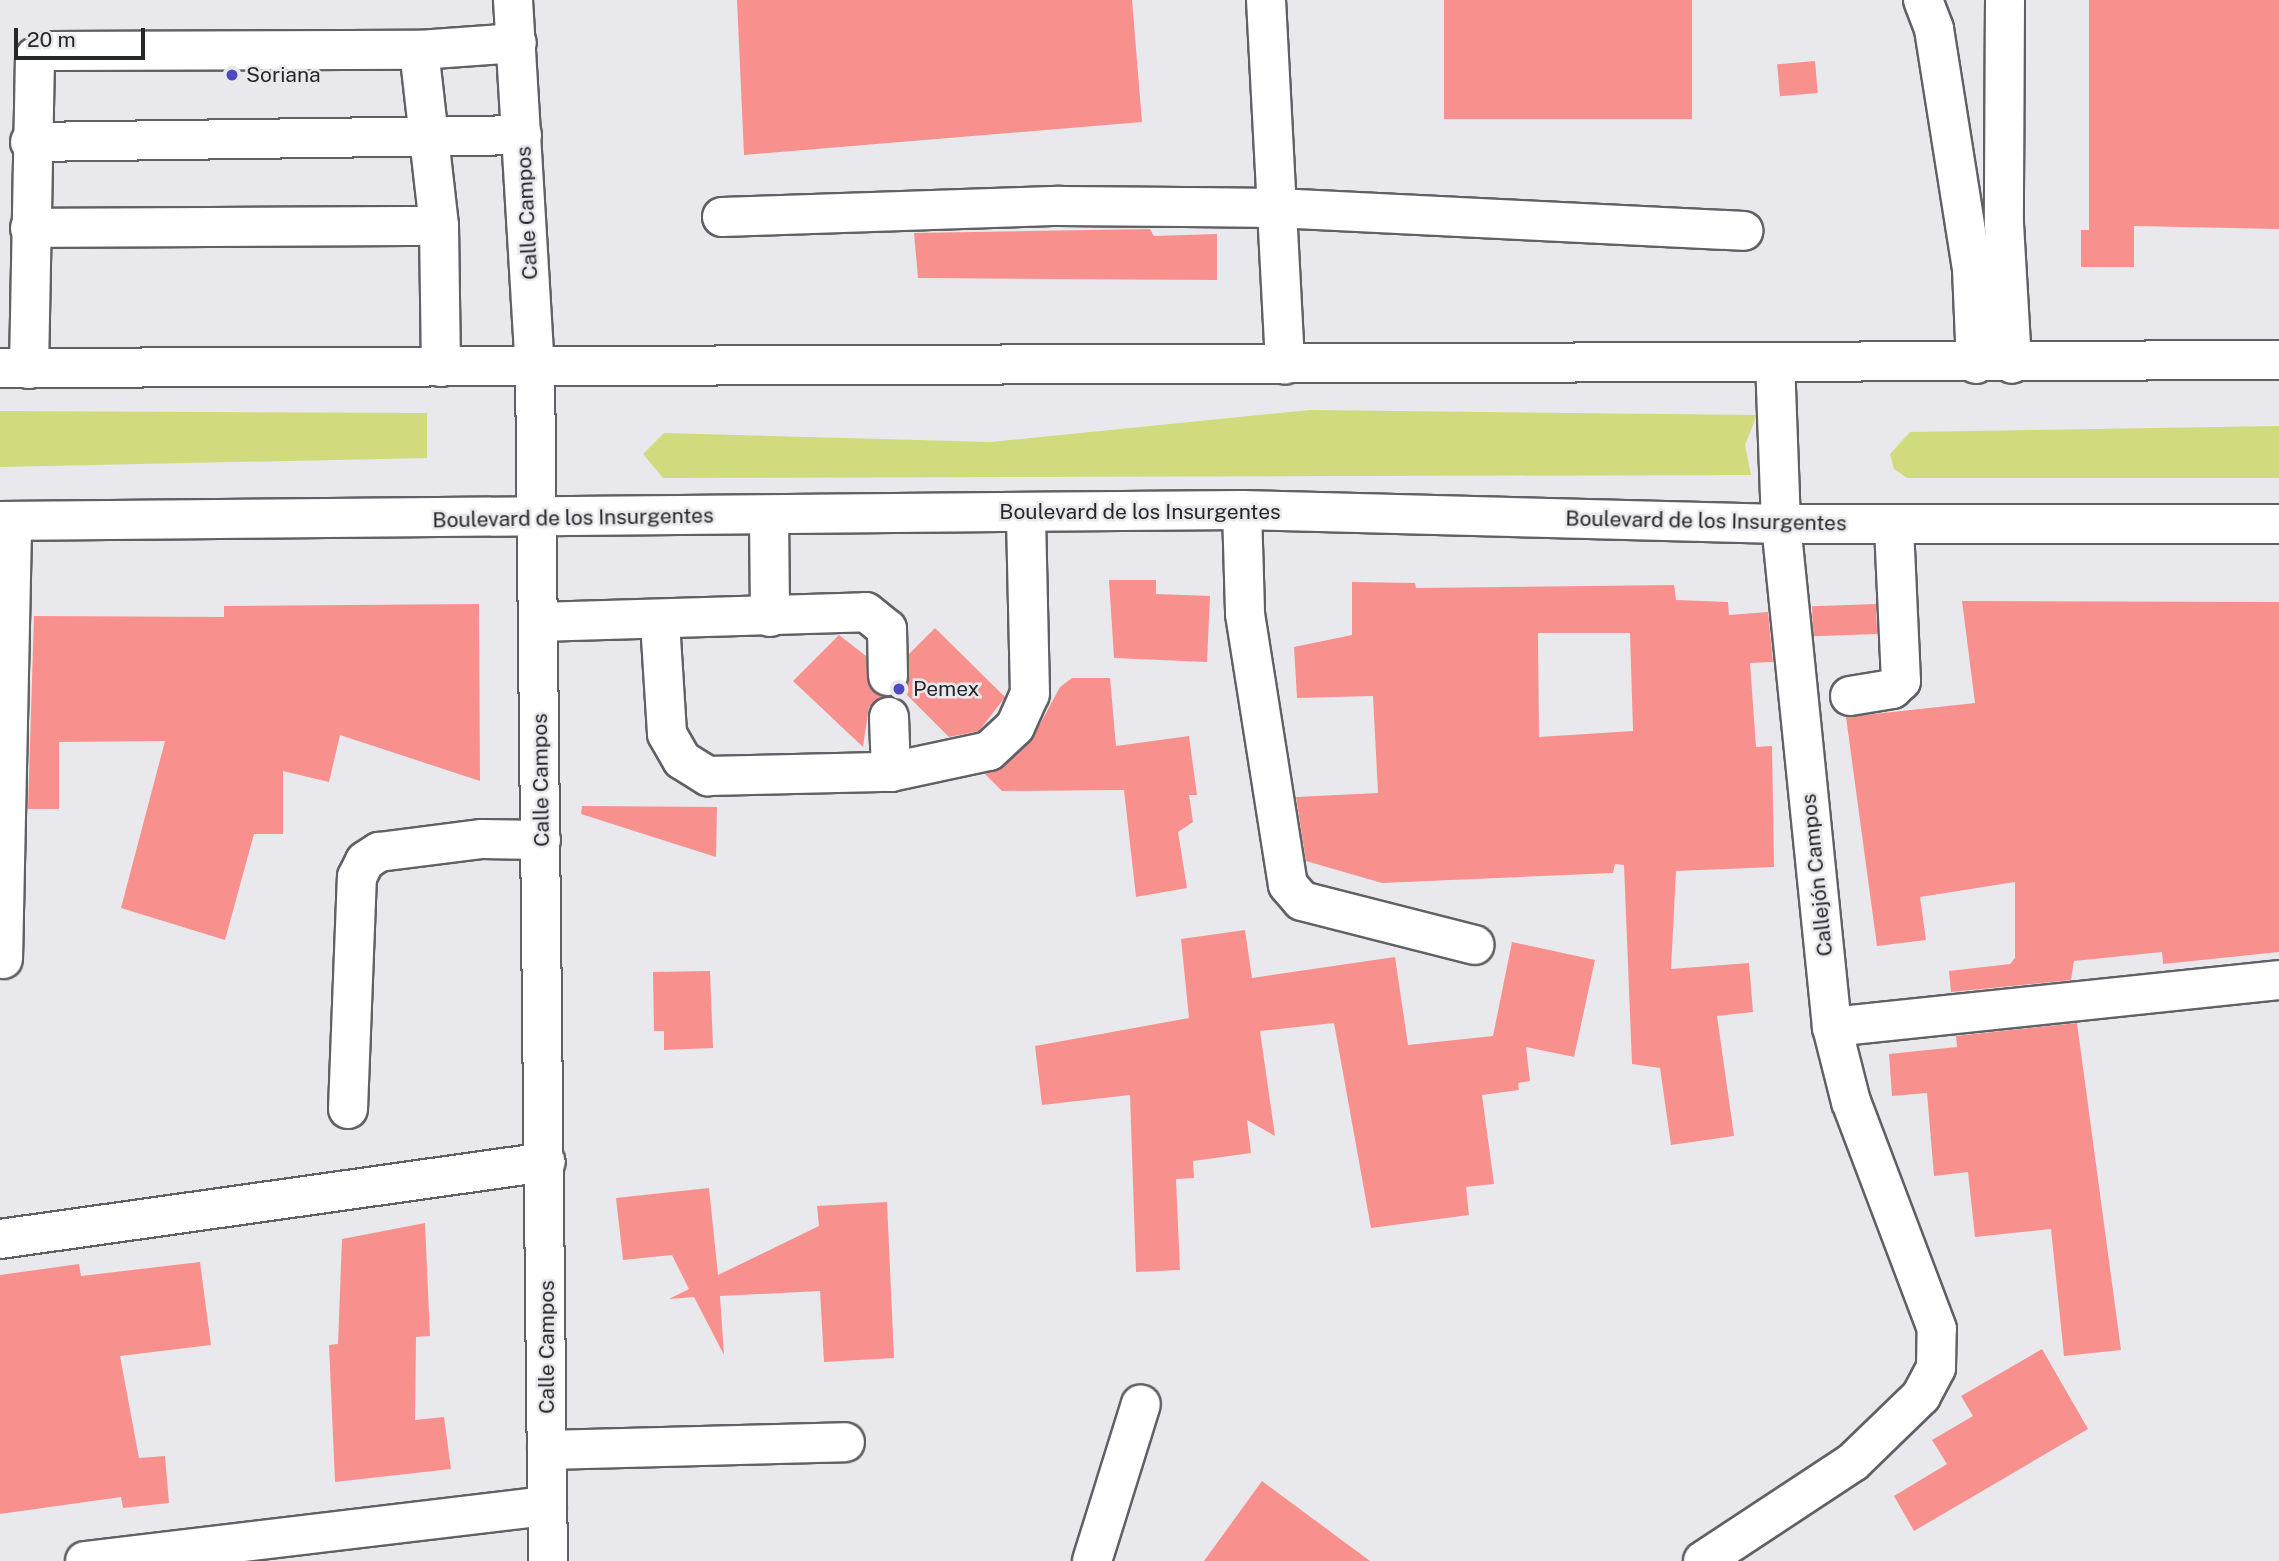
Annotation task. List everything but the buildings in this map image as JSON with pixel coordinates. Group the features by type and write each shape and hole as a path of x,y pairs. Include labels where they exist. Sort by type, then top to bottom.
{"main road":[{"name":"Calle Campos","path":"513,0 535,367 546,1163 548,1561"},
{"path":"1266,0 1285,365"},
{"path":"1923,0 1934,29 1972,269 1994,364"},
{"path":"1994,364 2004,211 2005,0"},
{"path":"517,43 419,50 51,51 35,57 30,142 30,228 14,368 1994,364 2279,360"},
{"path":"419,50 439,226 441,367"},
{"path":"30,142 430,140 522,135"},
{"path":"722,217 1060,206 1276,208 1742,231"},
{"path":"30,228 439,226"},
{"name":"Callejón Campos","path":"1703,1561 1853,1462 1914,1404 1936,1368 1937,1329 1851,1102 1832,1027 1781,524 1775,364"},
{"path":"1242,510 1245,614 1288,885 1302,901 1474,945"},
{"name":"Boulevard de los Insurgentes","path":"6,521 538,519 1242,510 1781,524 2279,524"},
{"path":"660,622 667,734 682,760 708,776 891,772 989,751 1015,727 1030,694 1026,513"},
{"path":"769,516 770,617"},
{"path":"3,959 6,521"},
{"path":"1850,696 1892,689 1901,681 1894,524"},
{"path":"538,622 660,622 866,612 887,629 888,677"},
{"path":"889,717 891,772"},
{"path":"348,1110 357,877 365,861 379,852 482,839 541,840"},
{"path":"1832,1027 2279,980"},
{"path":"0,1239 546,1163"},
{"path":"1092,1561 1141,1404"},
{"path":"547,1450 845,1442"},
{"path":"85,1561 547,1506"}],"green space":[{"path":"1310,410 1757,415 1745,445 1751,475 663,478 643,454 664,433 991,442"},
{"path":"0,411 427,413 427,458 0,467"},
{"path":"2279,426 2279,478 1907,478 1894,469 1890,454 1910,432"}],"place":[{"name":"Soriana","path":"232,75"},
{"name":"Pemex","path":"899,689"}]}
